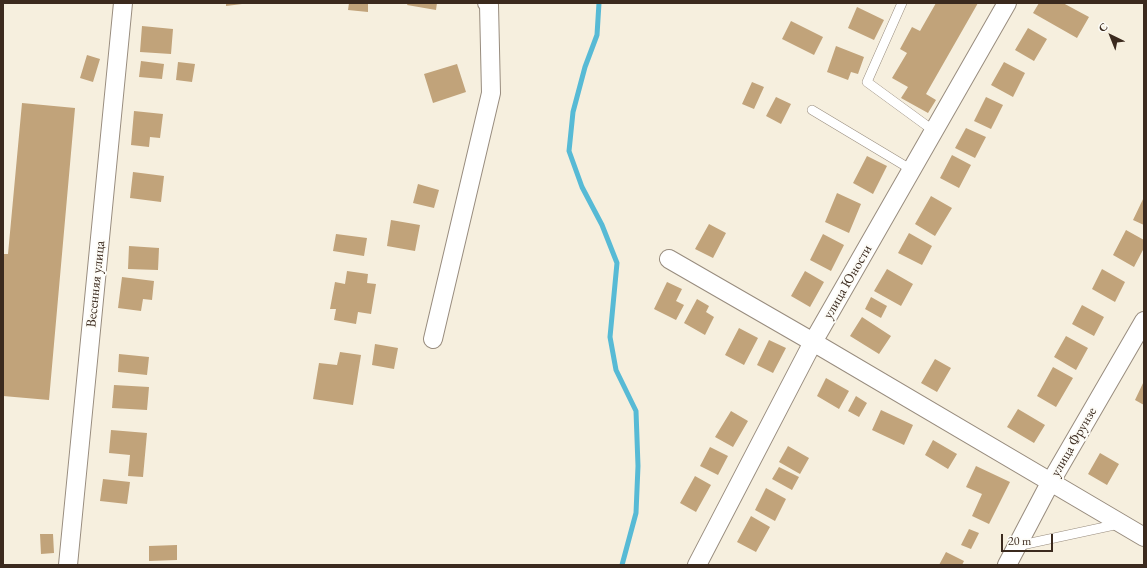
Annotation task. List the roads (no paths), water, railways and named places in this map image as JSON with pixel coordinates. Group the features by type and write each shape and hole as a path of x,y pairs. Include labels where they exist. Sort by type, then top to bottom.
{"street":[{"name":"Весенняя улица","path":"68,565 123,3"},
{"name":"улица Юности","path":"697,565 813,342 1007,3"},
{"path":"433,339 490,93 488,4"},
{"path":"669,259 1144,537"},
{"name":"улица Фрунзе","path":"1007,565 1050,483 1144,321"}],"lane":[{"path":"902,3 867,82 934,131"},
{"path":"812,110 912,170"},
{"path":"1017,546 1120,523"}],"waterway":[{"path":"599,3 597,35 585,67 573,112 569,151 582,187 602,225 617,263 610,337 616,370 636,411 638,466 636,513 622,565"}]}
